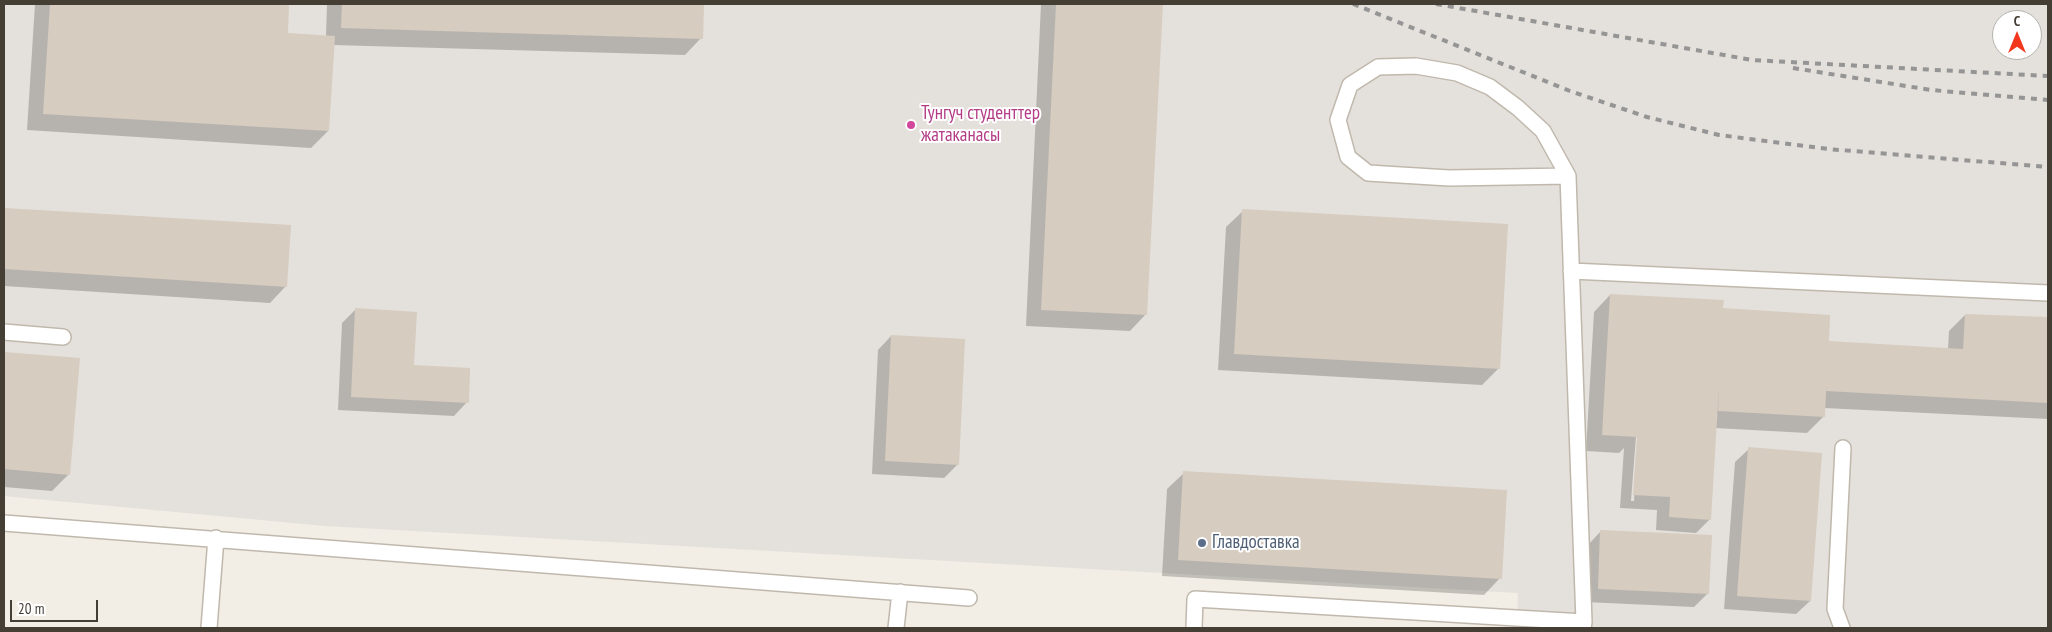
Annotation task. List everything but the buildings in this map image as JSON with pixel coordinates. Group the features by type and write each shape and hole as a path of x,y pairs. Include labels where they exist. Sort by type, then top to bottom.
{"lane":[{"path":"1194,628 1196,599 1583,625 1568,176 1543,130 1490,87 1456,73 1416,66 1378,67 1350,85 1338,120 1348,157 1368,173 1449,178 1568,176"},
{"path":"1572,271 2048,293"},
{"path":"4,332 63,337"},
{"path":"1842,628 1835,608 1843,448"},
{"path":"4,523 969,598"},
{"path":"210,628 216,538"},
{"path":"896,628 900,592"}],"shaded area":[{"path":"4,4 2048,4 2048,628 1517,628 1518,593 325,526 4,496"}],"railway":[{"path":"1353,4 1570,91 1647,117 1719,135 1828,149 2048,167"},
{"path":"1436,4 1752,60 2048,76"},
{"path":"1793,68 1931,90 2048,100"}],"place":[{"name":"Тунгуч студенттер жатаканасы","path":"911,125"},
{"name":"Главдоставка","path":"1202,543"}]}
